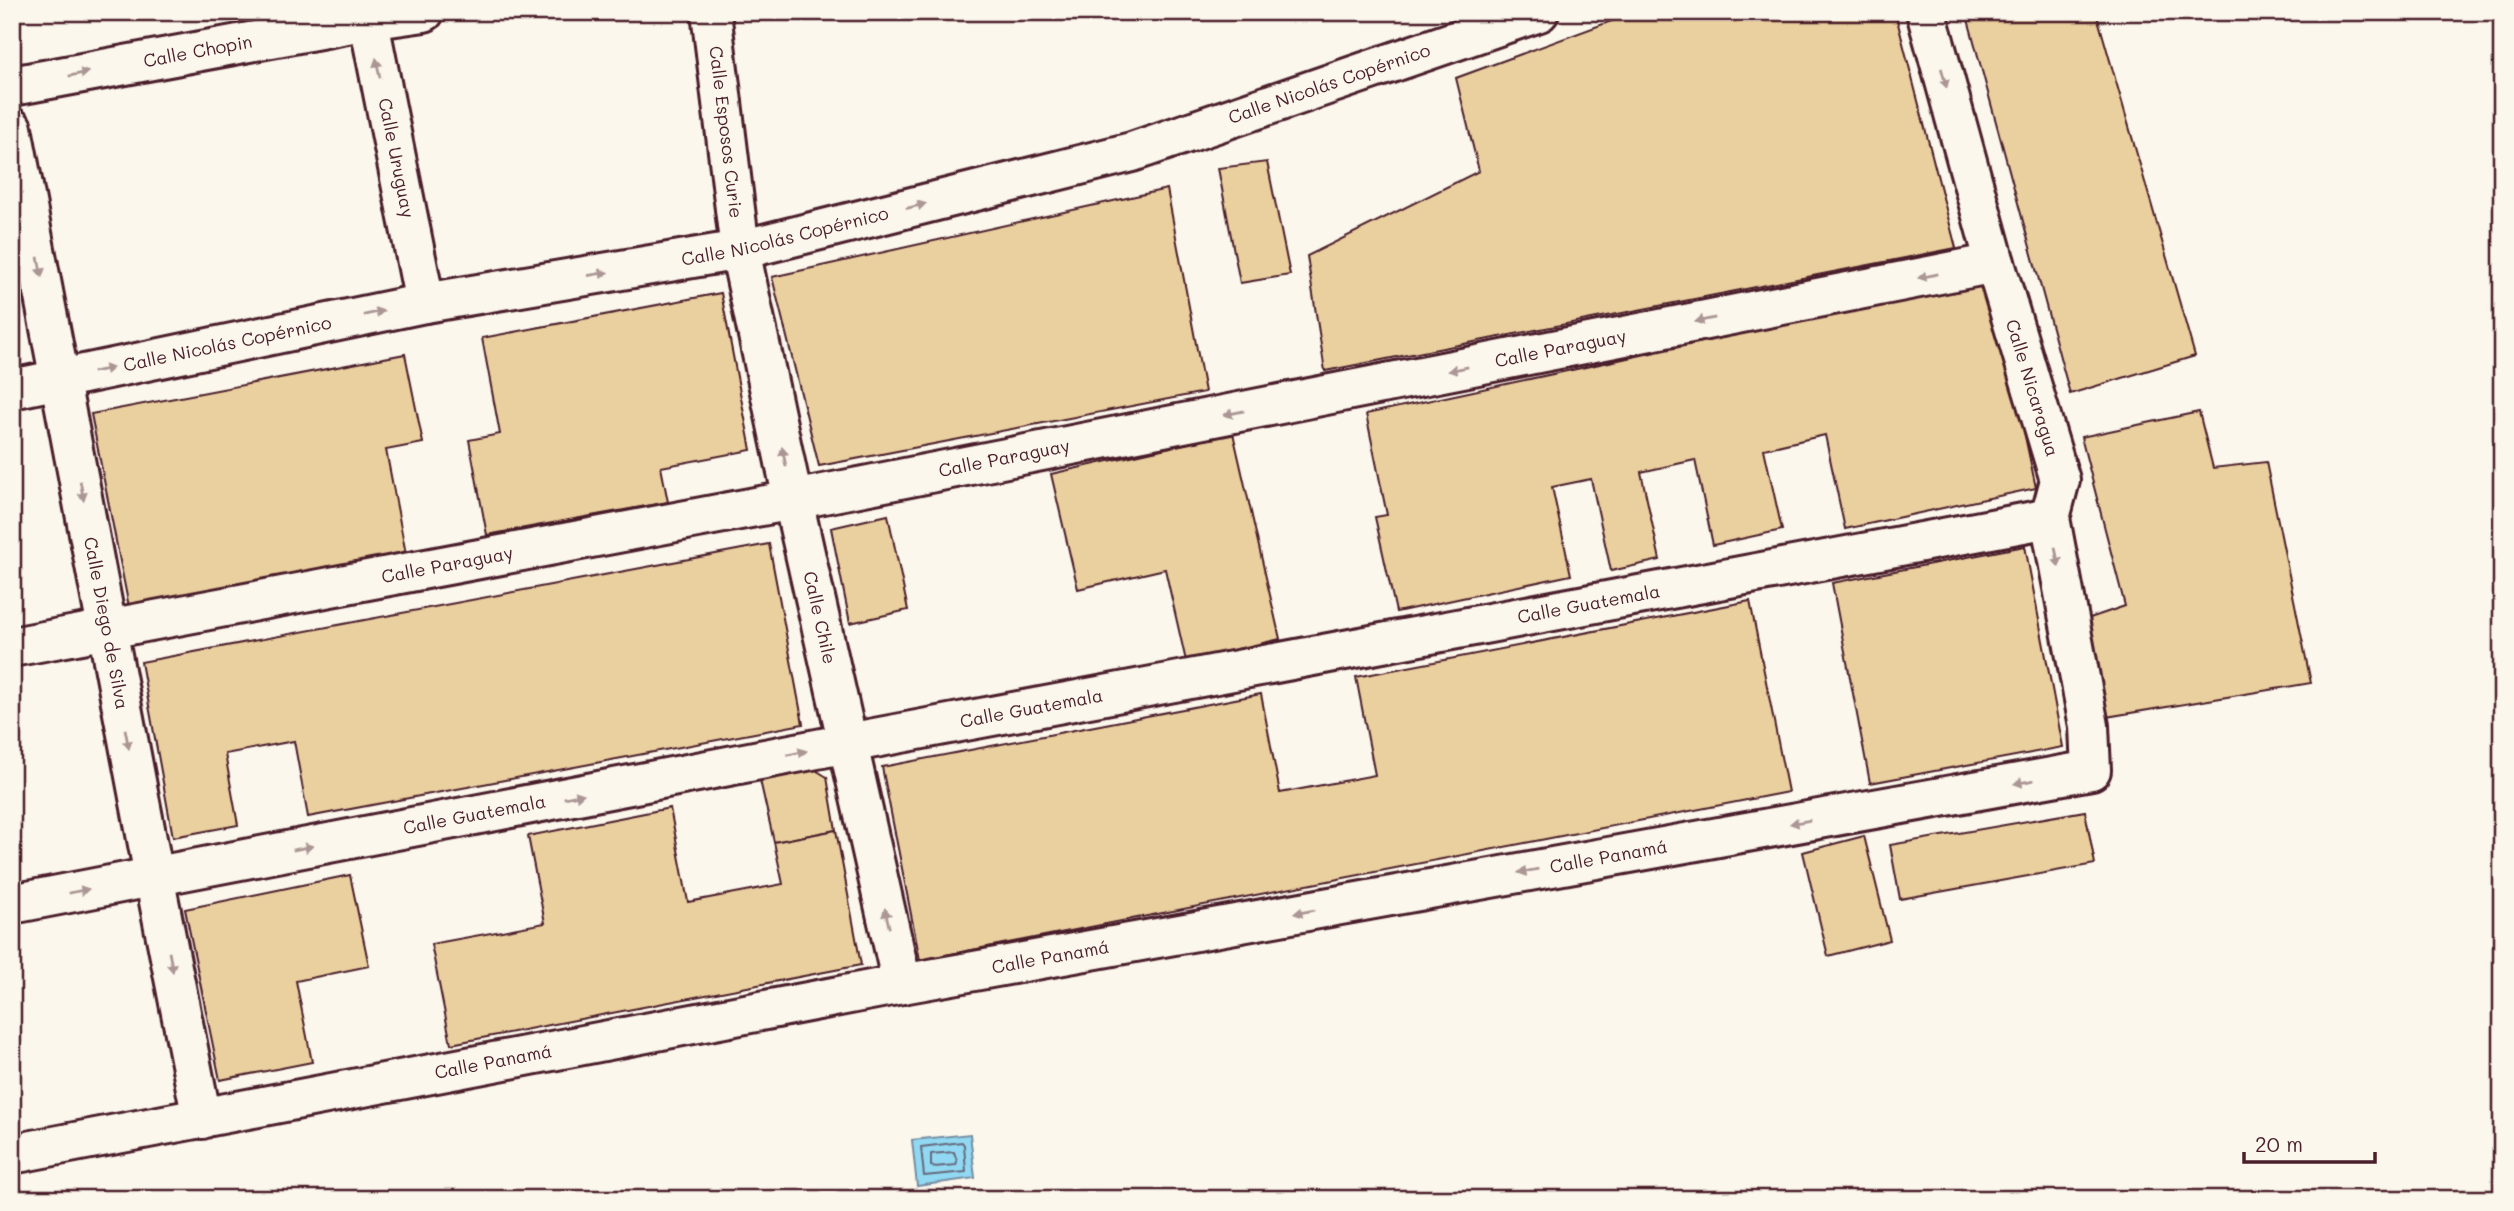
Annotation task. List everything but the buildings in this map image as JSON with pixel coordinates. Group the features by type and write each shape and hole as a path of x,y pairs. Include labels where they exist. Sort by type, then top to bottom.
{"street":[{"name":"Calle Chopin","path":"12,86 367,16 424,12"},
{"name":"Calle Esposos Curie","path":"711,12 740,250"},
{"name":"Calle Nicolás Copérnico","path":"12,389 425,303 740,250 1132,152 1539,12"},
{"name":"Calle Nicaragua","path":"1926,12 1995,262 2060,480 2050,518 2089,726 2091,770"},
{"name":"Calle Uruguay","path":"367,16 425,303"},
{"name":"Calle Diego de Silva","path":"12,128 202,1119"},
{"name":"Calle Chile","path":"740,250 793,500 902,984"},
{"name":"Calle Paraguay","path":"12,648 793,500 1995,262"},
{"name":"Calle Guatemala","path":"12,904 848,743 2050,518"},
{"name":"Calle Panamá","path":"12,1154 902,984 2091,770"}],"water":[{"path":"970,1134 975,1178 917,1186 912,1140"}]}
